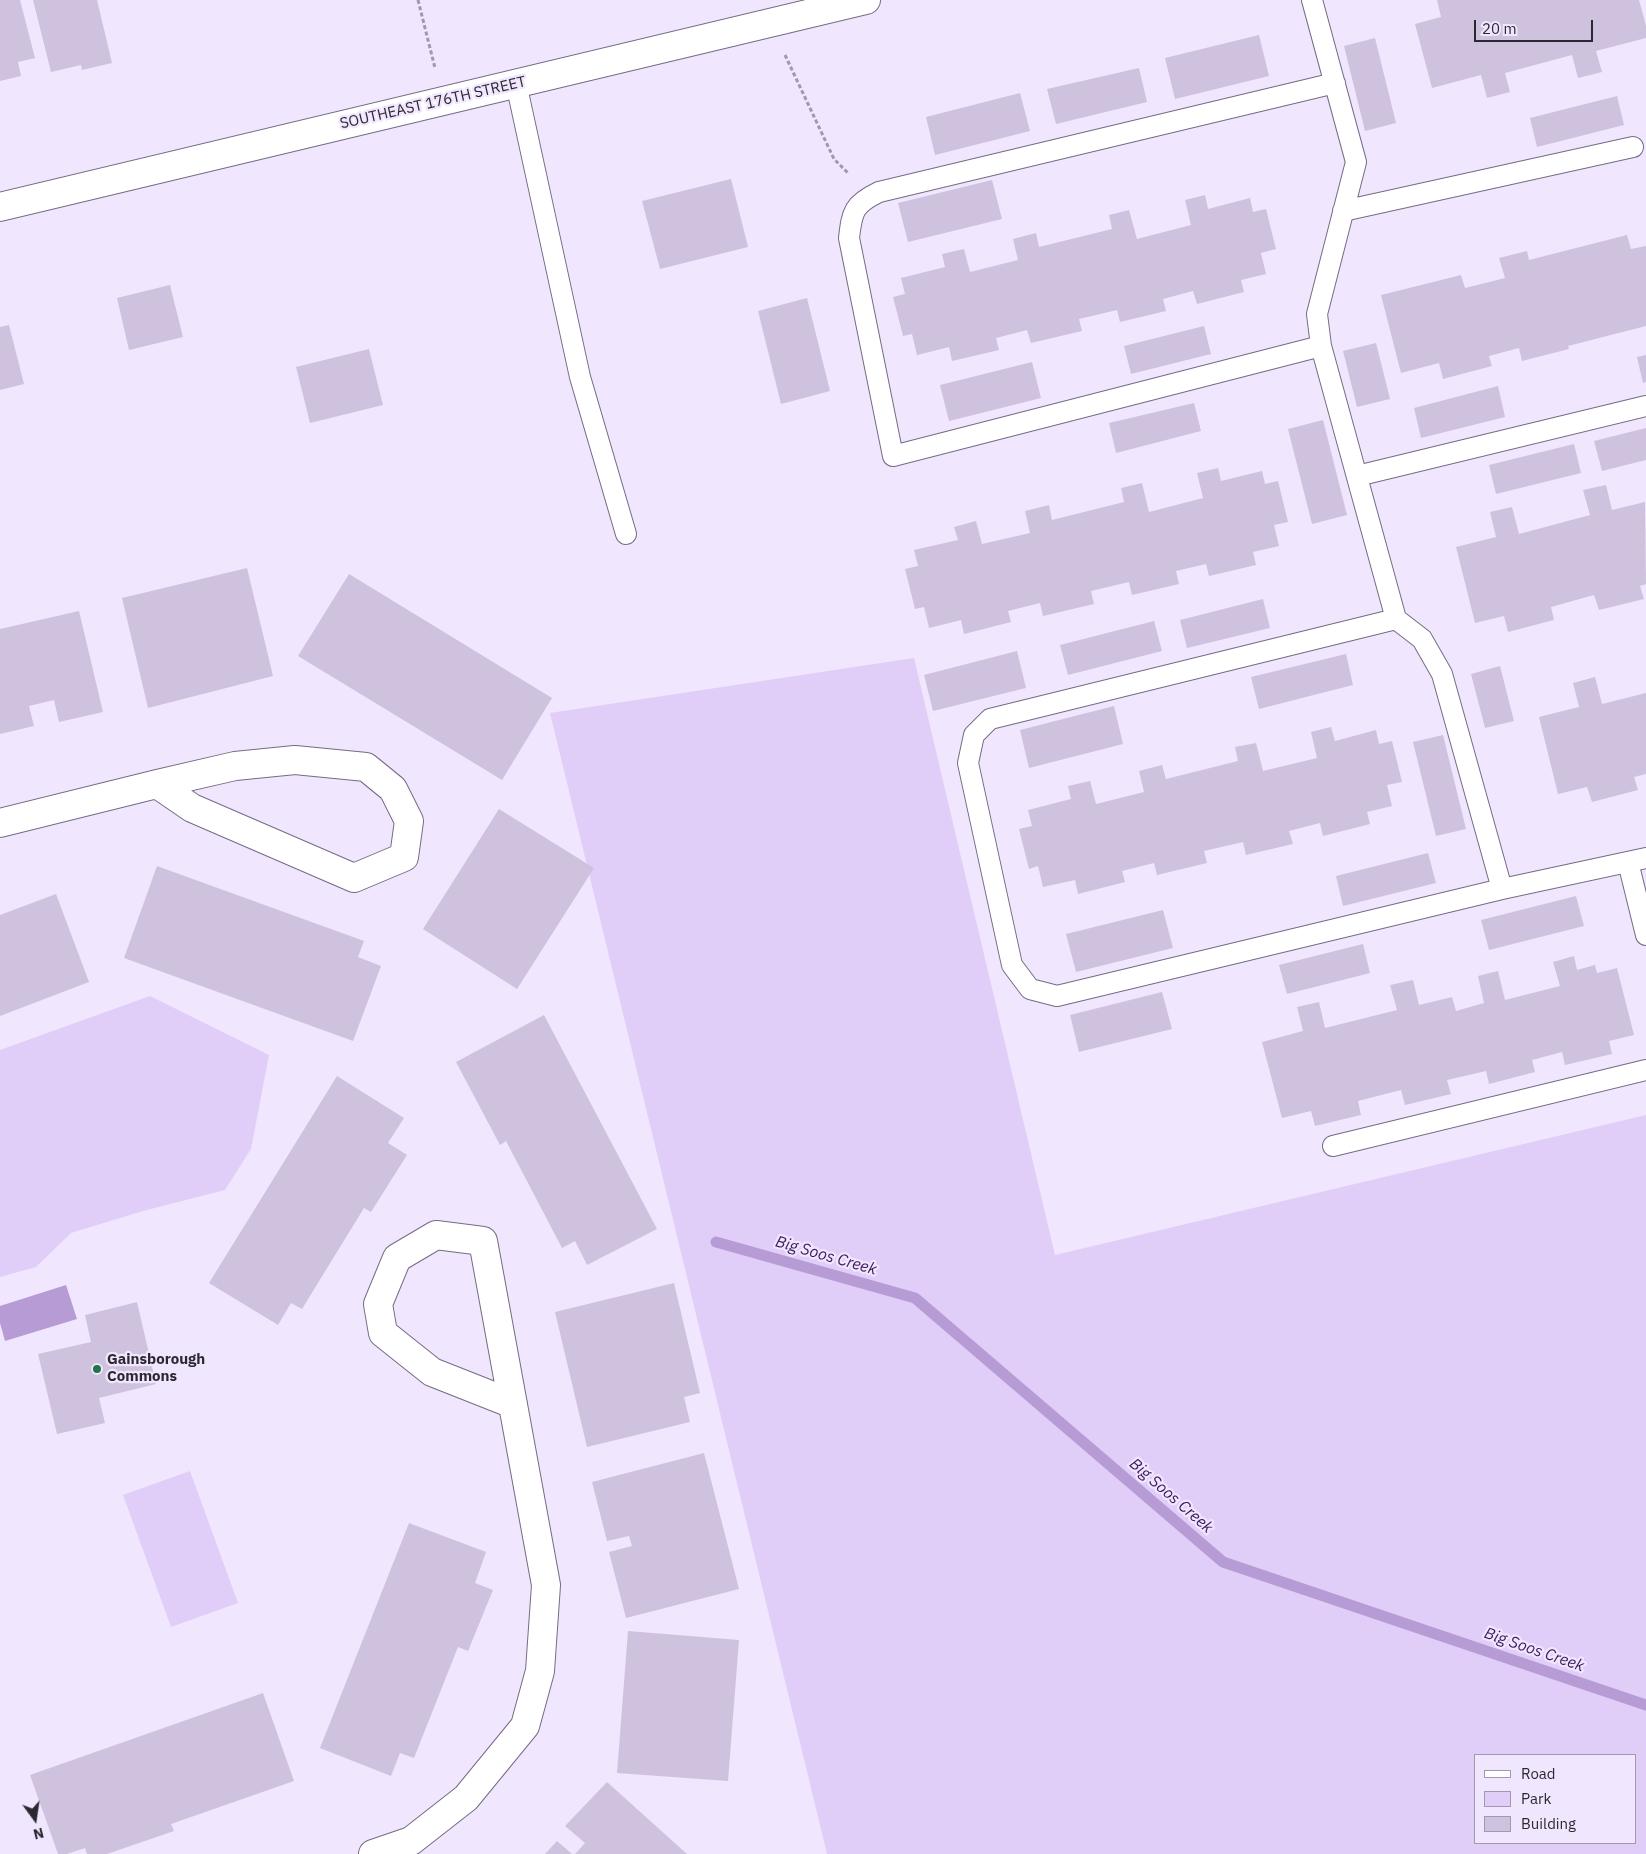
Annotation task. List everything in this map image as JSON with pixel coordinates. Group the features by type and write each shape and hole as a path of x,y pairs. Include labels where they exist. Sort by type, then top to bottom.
{"street":[{"name":"SOUTHEAST 176TH STREET","path":"0,207 866,0"},
{"path":"0,823 157,784 235,766 295,760 366,767 394,789 409,821 404,857 354,878 192,808 157,784"},
{"path":"372,1854 411,1841 466,1798 525,1726 540,1671 546,1585 513,1404 483,1241 436,1235 397,1258 378,1304 383,1333 432,1372 513,1404"}],"lane":[{"path":"1312,0 1356,162 1317,314 1321,346 1396,619 1422,639 1442,674 1502,889"},
{"path":"1321,346 893,456 849,238 851,219 861,202 879,192 1335,83"},
{"path":"516,84 580,377 626,534"},
{"path":"1343,211 1633,147"},
{"path":"1357,476 1646,406"},
{"path":"1396,619 990,719 974,735 968,763 1012,965 1030,990 1058,996 1502,889 1637,860 1646,935"},
{"path":"1333,1146 1646,1070"}],"path":[{"path":"418,0 443,100"},
{"path":"769,23 834,159"}],"green space":[{"path":"914,658 1055,1255 1646,1115 1646,1854 827,1854 550,713"},
{"path":"150,996 269,1055 251,1149 225,1190 143,1211 71,1233 36,1267 0,1277 0,1050"},
{"path":"190,1471 238,1603 171,1627 123,1495"}],"shaded area":[{"path":"66,1285 77,1319 5,1341 0,1323 0,1306"}],"building":[{"path":"0,0 20,0 35,58 18,62 21,76 0,81"},
{"path":"33,0 97,0 112,63 82,70 81,65 51,72"},
{"path":"1437,0 1639,0 1646,26 1646,38 1596,51 1602,72 1578,78 1572,55 1505,73 1510,92 1487,98 1481,75 1432,88 1415,24 1441,17"},
{"path":"1259,35 1269,76 1175,99 1165,58"},
{"path":"1375,38 1396,123 1365,131 1344,46"},
{"path":"1139,68 1147,102 1056,124 1047,89"},
{"path":"1020,93 1030,131 935,155 926,117"},
{"path":"1617,96 1624,125 1537,147 1530,118"},
{"path":"731,179 748,247 660,269 642,201"},
{"path":"992,180 1002,219 908,242 898,203"},
{"path":"1205,195 1208,209 1250,198 1253,212 1266,209 1276,249 1261,253 1266,274 1241,280 1244,292 1197,304 1193,291 1163,299 1166,311 1120,322 1117,310 1079,319 1082,331 1031,343 1027,330 996,338 999,350 952,361 949,347 917,355 912,334 903,336 893,297 905,294 901,278 945,267 942,254 964,249 970,272 1018,260 1013,239 1036,233 1039,247 1112,229 1109,215 1129,210 1137,239 1191,225 1185,200"},
{"path":"1627,235 1631,249 1646,246 1646,326 1568,346 1569,349 1522,361 1519,348 1489,356 1492,366 1443,379 1439,363 1401,373 1381,295 1461,275 1465,288 1505,278 1499,258 1527,251 1529,260"},
{"path":"170,285 183,337 129,350 117,298"},
{"path":"807,298 830,391 781,404 758,311"},
{"path":"9,325 24,384 0,390 0,327"},
{"path":"1204,326 1211,354 1131,374 1124,346"},
{"path":"1376,343 1390,399 1357,407 1343,351"},
{"path":"369,349 383,405 310,423 296,367"},
{"path":"1646,355 1646,382 1643,383 1637,357"},
{"path":"1032,362 1041,398 949,421 940,385"},
{"path":"1498,386 1505,417 1421,438 1414,408"},
{"path":"1194,403 1201,431 1116,453 1109,423"},
{"path":"1323,420 1347,515 1312,524 1288,429"},
{"path":"1646,428 1646,460 1602,471 1594,441"},
{"path":"1574,444 1581,473 1496,494 1489,465"},
{"path":"1218,468 1221,481 1262,471 1265,484 1278,481 1288,522 1274,525 1279,546 1253,552 1256,565 1209,576 1206,564 1176,571 1179,584 1132,595 1129,582 1091,591 1094,604 1043,616 1040,603 1008,611 1011,622 964,634 961,620 929,628 924,607 915,609 905,569 918,566 914,550 958,540 954,527 976,521 982,544 1030,533 1025,511 1049,505 1052,520 1124,502 1121,488 1142,483 1149,512 1203,498 1197,473"},
{"path":"1606,485 1612,510 1645,502 1646,584 1640,586 1644,599 1599,610 1594,595 1551,607 1554,620 1508,632 1504,616 1475,623 1456,547 1496,537 1490,512 1512,507 1519,534 1590,515 1583,490"},
{"path":"247,568 273,676 148,708 122,598"},
{"path":"349,574 552,698 502,780 298,656"},
{"path":"1263,599 1270,628 1187,648 1180,620"},
{"path":"79,611 103,712 59,722 54,700 29,706 34,726 0,734 0,629"},
{"path":"1154,621 1162,651 1068,675 1060,645"},
{"path":"1017,651 1026,688 933,711 924,675"},
{"path":"1346,654 1353,685 1259,709 1251,677"},
{"path":"1500,666 1514,721 1485,728 1471,674"},
{"path":"1595,677 1602,704 1646,693 1646,774 1634,777 1638,790 1592,802 1587,787 1558,794 1539,717 1579,707 1573,683"},
{"path":"1114,706 1123,744 1029,768 1020,730"},
{"path":"1331,727 1335,741 1376,730 1379,744 1392,741 1402,782 1387,785 1392,806 1367,812 1370,824 1323,836 1320,823 1289,831 1293,844 1246,855 1243,842 1204,851 1207,863 1157,875 1154,863 1122,871 1125,882 1078,894 1075,880 1043,887 1038,866 1029,869 1019,829 1032,826 1028,810 1071,799 1068,786 1090,781 1096,804 1144,792 1139,771 1162,765 1166,779 1238,761 1235,747 1256,743 1263,771 1317,758 1311,732"},
{"path":"1443,735 1466,829 1436,836 1413,742"},
{"path":"499,809 594,868 517,989 423,929"},
{"path":"1428,853 1436,883 1343,906 1336,876"},
{"path":"157,866 364,941 358,957 381,966 353,1041 124,958"},
{"path":"56,894 89,982 0,1016 0,915"},
{"path":"1576,896 1584,926 1489,950 1481,920"},
{"path":"1163,910 1173,948 1076,972 1066,934"},
{"path":"1363,944 1370,973 1287,994 1279,965"},
{"path":"1574,956 1577,970 1595,965 1597,973 1617,968 1634,1035 1609,1041 1612,1054 1565,1065 1562,1052 1532,1060 1535,1072 1489,1084 1486,1071 1447,1080 1451,1094 1405,1105 1401,1090 1358,1101 1361,1115 1315,1126 1311,1111 1282,1118 1262,1042 1303,1031 1297,1007 1319,1002 1325,1028 1397,1010 1390,985 1413,980 1419,1005 1452,997 1456,1011 1484,1003 1478,976 1498,971 1505,1000 1560,986 1553,962"},
{"path":"1162,992 1172,1029 1079,1052 1070,1015"},
{"path":"544,1015 657,1229 587,1265 575,1241 562,1248 506,1141 500,1145 456,1062"},
{"path":"337,1076 404,1118 388,1143 407,1155 371,1212 364,1208 302,1309 291,1303 278,1325 209,1283"},
{"path":"674,1283 700,1393 684,1397 690,1422 587,1447 555,1312"},
{"name":"Gainsborough Commons","path":"137,1302 156,1384 99,1398 105,1423 57,1434 38,1354 91,1342 85,1315"},
{"path":"704,1453 739,1589 626,1618 609,1552 632,1546 629,1536 607,1541 592,1482"},
{"path":"409,1523 486,1552 475,1583 493,1590 468,1651 458,1647 414,1758 400,1753 391,1776 320,1748"},
{"path":"628,1631 739,1640 728,1781 617,1773"},
{"path":"263,1693 294,1781 171,1824 174,1831 107,1854 87,1854 85,1848 67,1854 58,1854 30,1775"},
{"path":"607,1782 687,1854 575,1854 585,1843 565,1826"},
{"path":"557,1841 572,1854 545,1854"}],"waterway":[{"name":"Big Soos Creek","path":"716,1242 915,1298 1223,1562 1646,1705"}],"place":[{"name":"Gainsborough Commons","path":"97,1369"}]}
